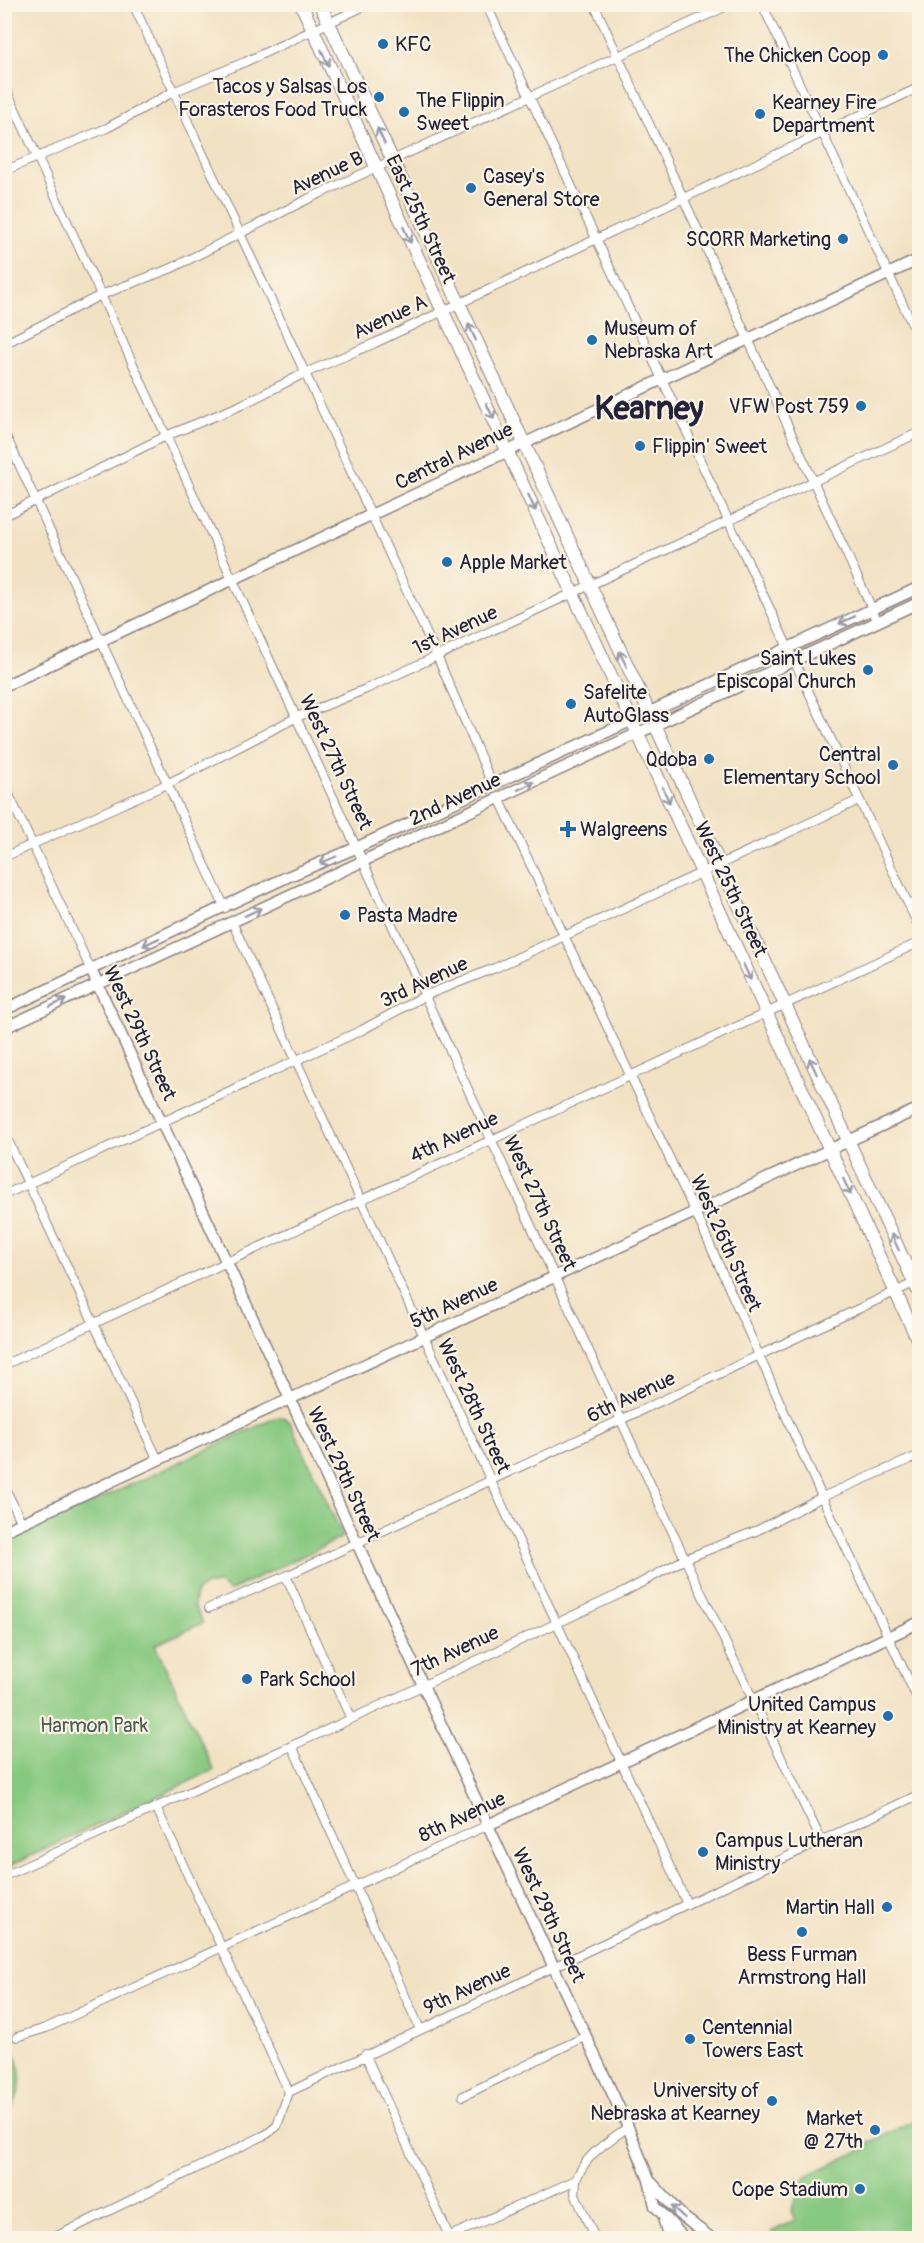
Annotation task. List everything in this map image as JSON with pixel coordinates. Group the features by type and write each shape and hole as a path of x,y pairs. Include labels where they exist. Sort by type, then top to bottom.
{"main road":[{"name":"East 25th Street","path":"301,4 508,450"},
{"name":"East 25th Street","path":"320,4 523,442"},
{"name":"West 25th Street","path":"523,442 848,1142 917,1282 920,1296"},
{"name":"West 25th Street","path":"508,450 920,1345"}],"street":[{"path":"133,4 303,374 437,656 492,784"},
{"path":"4,171 37,155 107,128 173,92 329,24 369,4"},
{"path":"486,4 920,929"},
{"path":"594,4 878,622"},
{"name":"Avenue B","path":"4,344 100,295 172,268 239,233 731,4"},
{"path":"762,4 920,341"},
{"name":"West 27th Street","path":"4,85 685,1559 821,1840"},
{"name":"Avenue A","path":"4,516 166,436 237,407 303,374 458,304 920,87"},
{"name":"Central Avenue","path":"4,686 660,378 920,259"},
{"path":"4,432 225,908"},
{"name":"1st Avenue","path":"4,857 167,784 297,717 366,689 920,432"},
{"name":"2nd Avenue","path":"4,1010 287,877 358,847 920,587"},
{"name":"2nd Avenue","path":"4,1028 920,602"},
{"name":"West 29th Street","path":"4,784 628,2127 649,2180 652,2200 663,2218 684,2238"},
{"name":"West 26th Street","path":"499,798 694,1212 822,1497 920,1704"},
{"name":"3rd Avenue","path":"4,1195 362,1030 424,996 495,968 858,800"},
{"name":"West 28th Street","path":"232,922 687,1904"},
{"name":"4th Avenue","path":"4,1365 629,1074 920,942"},
{"name":"5th Avenue","path":"4,1531 290,1401 920,1108"},
{"path":"4,1132 158,1460"},
{"name":"6th Avenue","path":"209,1608 286,1576 917,1282"},
{"name":"7th Avenue","path":"4,1876 351,1719 557,1623 685,1559 758,1530 822,1497 920,1455"},
{"path":"4,1486 22,1523"},
{"path":"286,1576 351,1719"},
{"name":"8th Avenue","path":"17,2037 46,2028 622,1764 920,1622"},
{"path":"292,1746 420,2029"},
{"name":"9th Avenue","path":"289,2092 365,2054 920,1794"},
{"path":"53,2238 267,2134 278,2126 289,2092 156,1807"},
{"path":"463,2096 586,2036"},
{"path":"365,2054 448,2238 576,2180"},
{"path":"596,2238 575,2194 576,2180 581,2167 592,2153 628,2127"},
{"name":"West 29th Street","path":"649,2180 682,2216 708,2238"},
{"path":"663,2218 669,2238"}],"green space":[{"name":"Harmon Park","path":"283,1417 290,1422 343,1537 229,1591 220,1584 206,1585 196,1592 194,1606 203,1623 155,1645 214,1770 5,1868 5,1543 275,1418"},
{"path":"4,2030 15,2053 20,2074 18,2095 5,2117"},
{"name":"Cope Stadium","path":"919,2118 919,2238 776,2238 771,2232 795,2220 791,2211 806,2176 866,2148 865,2145"}],"place":[{"name":"KFC","path":"383,44"},
{"name":"The Chicken Coop","path":"883,55"},
{"name":"Tacos y Salsas Los Forasteros Food Truck","path":"379,97"},
{"name":"The Flippin Sweet","path":"404,112"},
{"name":"Kearney Fire Department","path":"760,114"},
{"name":"Casey's General Store","path":"471,188"},
{"name":"SCORR Marketing","path":"843,239"},
{"name":"Museum of Nebraska Art","path":"592,340"},
{"name":"VFW Post 759","path":"861,406"},
{"name":"Flippin' Sweet","path":"640,446"},
{"name":"Apple Market","path":"447,562"},
{"name":"Saint Lukes Episcopal Church","path":"868,670"},
{"name":"Safelite AutoGlass","path":"571,704"},
{"name":"Qdoba","path":"709,759"},
{"name":"Central Elementary School","path":"893,765"},
{"name":"Walgreens","path":"568,829"},
{"name":"Pasta Madre","path":"345,915"},
{"name":"Park School","path":"247,1679"},
{"name":"United Campus Ministry at Kearney","path":"888,1716"},
{"name":"Campus Lutheran Ministry","path":"703,1852"},
{"name":"Martin Hall","path":"887,1907"},
{"name":"Bess Furman Armstrong Hall","path":"802,1932"},
{"name":"Centennial Towers East","path":"690,2039"},
{"name":"University of Nebraska at Kearney","path":"772,2101"},
{"name":"Market @ 27th","path":"875,2130"},
{"name":"Cope Stadium","path":"860,2189"}],"district":[{"name":"Kearney","path":"649,409"}]}
